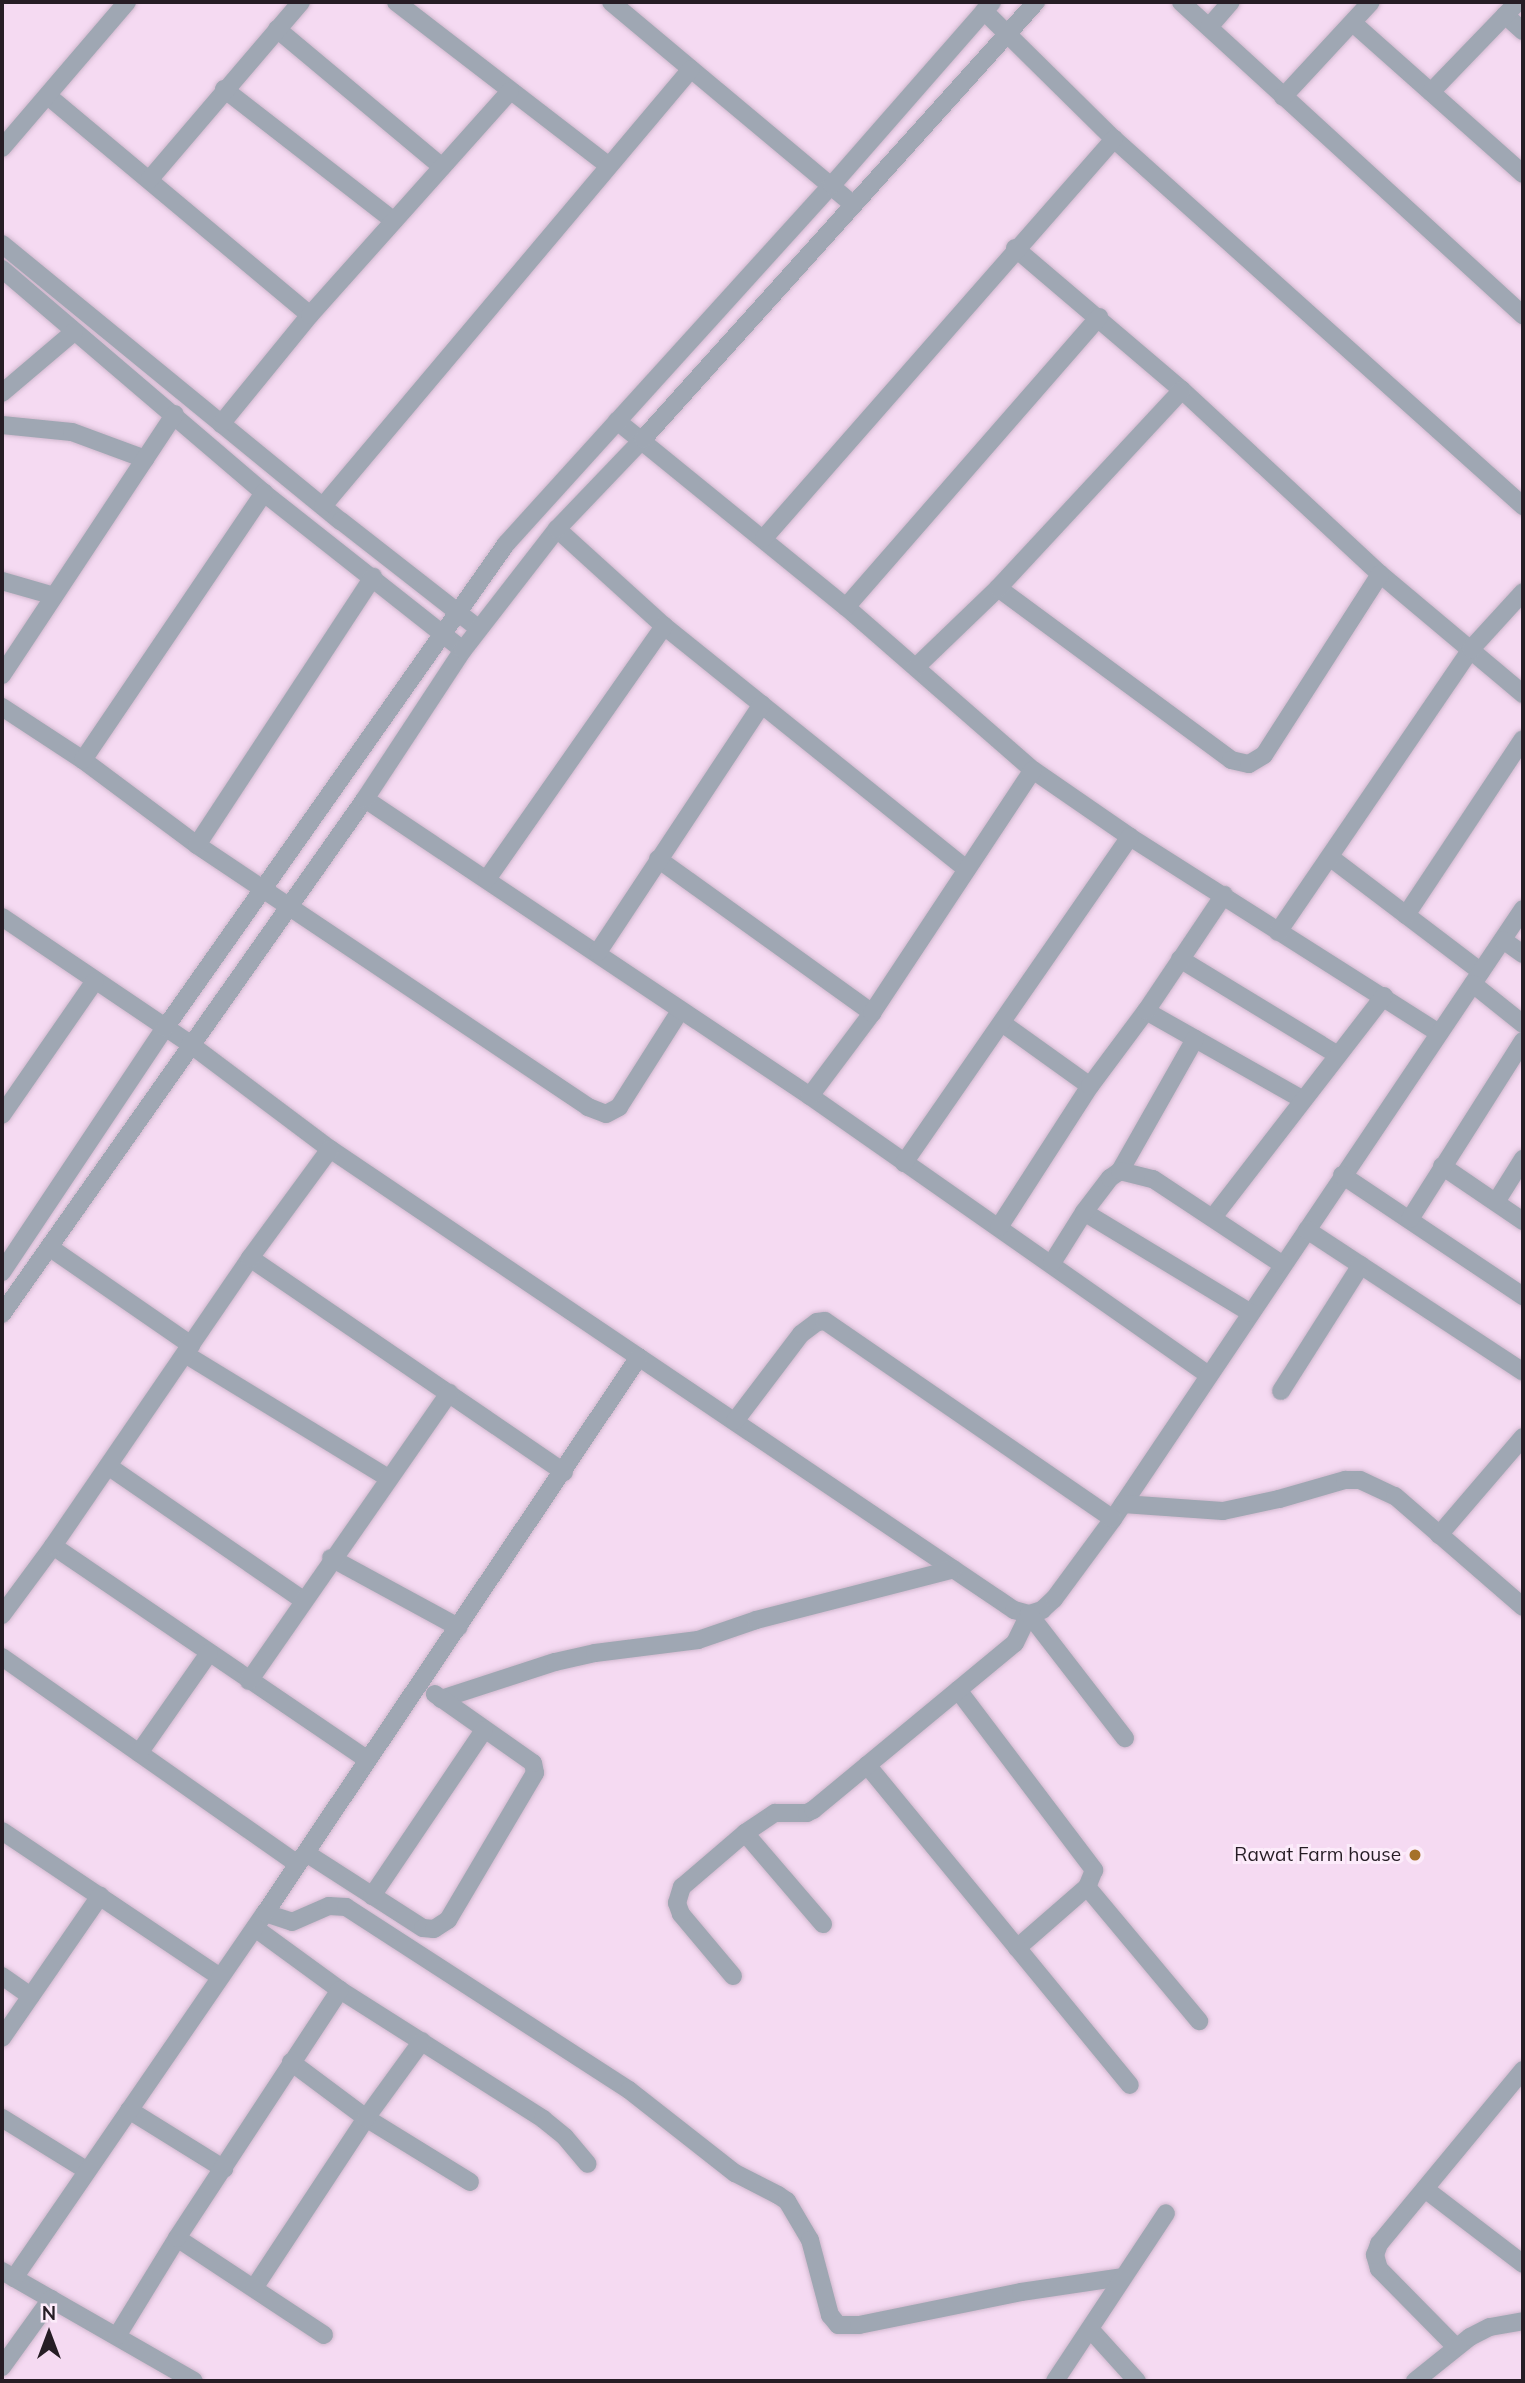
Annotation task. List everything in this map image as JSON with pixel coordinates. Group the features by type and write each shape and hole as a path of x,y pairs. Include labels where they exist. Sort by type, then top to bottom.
{"street":[{"path":"2,148 127,2"},
{"path":"149,180 301,2"},
{"path":"396,2 608,165"},
{"path":"611,2 853,204"},
{"path":"2,1314 190,1044 366,799 463,650 557,529 643,439 1004,33 1036,2"},
{"path":"1181,2 1283,97 1521,309"},
{"path":"1209,27 1231,2"},
{"path":"1283,97 1371,2"},
{"path":"2,1272 165,1028 442,630 506,544 832,185 988,7 1004,33 1114,139 1523,506"},
{"path":"1431,92 1511,8 1523,31"},
{"path":"1353,23 1523,174"},
{"path":"277,29 442,167"},
{"path":"323,506 691,69"},
{"path":"225,89 394,221"},
{"path":"220,424 310,315 510,91"},
{"path":"47,96 310,315"},
{"path":"764,537 1015,248 1114,139"},
{"path":"2,244 220,424 479,629"},
{"path":"1015,248 1182,390 1380,574 1523,694"},
{"path":"2,269 175,414 264,493 442,630 463,650"},
{"path":"846,607 1099,317"},
{"path":"2,393 74,332"},
{"path":"916,667 998,588 1182,390"},
{"path":"5,664 54,596 175,414"},
{"path":"617,421 764,537 1033,770 1130,837 1439,1033"},
{"path":"2,425 72,432 145,459"},
{"path":"83,760 264,493"},
{"path":"557,529 664,626 966,869"},
{"path":"998,588 1231,760 1249,764 1264,755 1380,574"},
{"path":"197,845 373,577"},
{"path":"2,581 54,596"},
{"path":"1278,932 1471,649 1523,592"},
{"path":"487,878 664,626"},
{"path":"598,952 761,704"},
{"path":"2,707 83,760 197,845 588,1107 606,1114 619,1107 680,1010"},
{"path":"1405,915 1523,739"},
{"path":"810,1096 872,1013 1033,770"},
{"path":"366,799 810,1096 1052,1263 1208,1375"},
{"path":"904,1163 1130,837"},
{"path":"1331,858 1405,915 1477,978 1523,1024"},
{"path":"658,859 872,1013"},
{"path":"999,1227 1090,1086 1146,1011 1224,895"},
{"path":"2,917 94,982 190,1044 330,1149 1014,1610 1029,1614 1042,1610 1054,1599 1118,1511 1523,909"},
{"path":"1503,940 1523,954"},
{"path":"1180,959 1338,1055"},
{"path":"5,1105 94,982"},
{"path":"1214,1216 1384,996"},
{"path":"1146,1011 1303,1100"},
{"path":"1002,1023 1090,1086"},
{"path":"1052,1263 1084,1212 1111,1178 1120,1171 1195,1039"},
{"path":"1410,1219 1523,1041"},
{"path":"2,1615 53,1546 250,1258 330,1149"},
{"path":"1496,1202 1523,1159"},
{"path":"1443,1166 1523,1221"},
{"path":"1120,1171 1153,1179 1214,1216 1283,1265"},
{"path":"1342,1175 1523,1296"},
{"path":"1084,1212 1251,1313"},
{"path":"1307,1230 1523,1372"},
{"path":"49,1247 188,1350 388,1478"},
{"path":"250,1258 564,1472"},
{"path":"1281,1391 1361,1265"},
{"path":"735,1421 801,1334 809,1326 825,1321 1118,1511 1223,1511 1279,1499 1345,1480 1360,1480 1395,1496 1523,1608"},
{"path":"194,2381 8,2275 129,2110 255,1928 366,1759 564,1472 639,1357"},
{"path":"249,1681 331,1558 449,1393"},
{"path":"1439,1535 1523,1437"},
{"path":"108,1466 303,1600"},
{"path":"53,1546 366,1759"},
{"path":"331,1558 458,1627"},
{"path":"441,1699 555,1661 595,1653 698,1640 756,1620 954,1569"},
{"path":"733,1976 681,1914 677,1903 682,1887 745,1833 775,1813 807,1813 813,1810 1015,1643 1029,1614"},
{"path":"1029,1614 1125,1738"},
{"path":"139,1753 209,1654"},
{"path":"2,1657 139,1753 302,1859 372,1896 423,1928 435,1929 448,1920 535,1773 533,1763 420,1683"},
{"path":"958,1690 1094,1870 1087,1886 1017,1948"},
{"path":"372,1896 484,1730"},
{"path":"867,1765 1130,2085"},
{"path":"2,1831 220,1977"},
{"path":"745,1833 823,1924"},
{"path":"1087,1886 1199,2021"},
{"path":"2,2038 100,1896"},
{"path":"265,1913 292,1922 328,1906 346,1907 629,2090 735,2173 778,2194 787,2202 810,2240 830,2315 838,2325 859,2325 1021,2292 1122,2277"},
{"path":"255,1928 340,1990 557,2129 588,2164"},
{"path":"2,1976 31,1996"},
{"path":"117,2336 177,2238 340,1990"},
{"path":"254,2288 366,2118 422,2041"},
{"path":"291,2062 366,2118 470,2182"},
{"path":"1456,2347 1379,2269 1374,2255 1379,2244 1523,2070"},
{"path":"129,2110 224,2169"},
{"path":"2,2118 86,2170"},
{"path":"1425,2189 1523,2264"},
{"path":"1055,2381 1166,2213"},
{"path":"177,2238 324,2335"},
{"path":"2,2367 51,2299"},
{"path":"1415,2381 1456,2347 1490,2327 1523,2321"},
{"path":"1090,2329 1137,2381"}],"place":[{"name":"Rawat Farm house","path":"1415,1855"}]}
